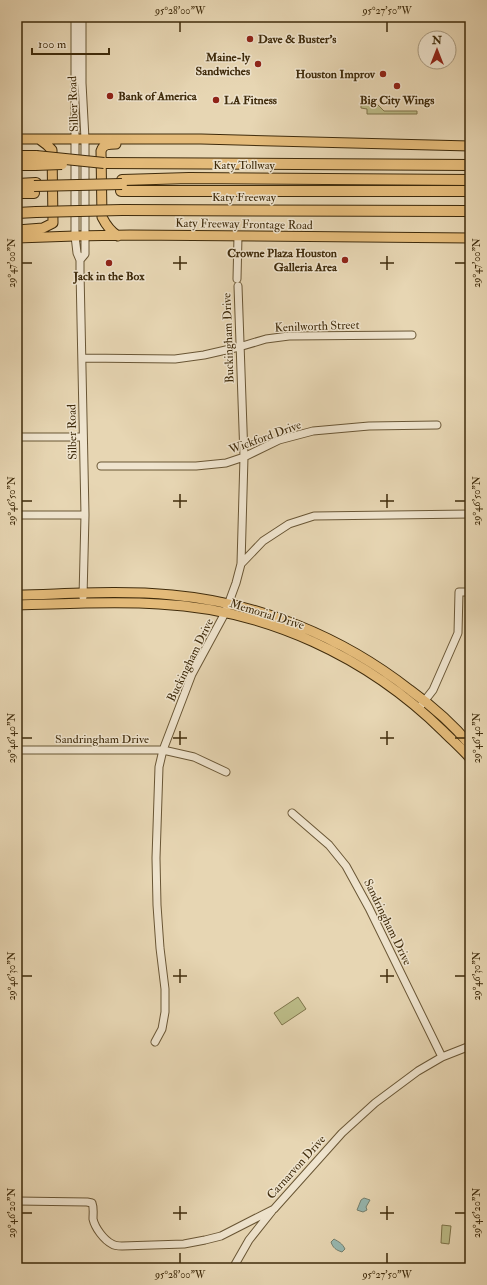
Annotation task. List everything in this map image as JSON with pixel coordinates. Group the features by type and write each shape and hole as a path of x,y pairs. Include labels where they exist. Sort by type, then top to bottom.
{"highway":[{"path":"17,156 36,161 104,163 470,165"},
{"path":"17,165 36,161"},
{"name":"Katy Tollway","path":"121,185 190,178 470,180"},
{"path":"121,185 470,191"},
{"path":"17,186 470,186"},
{"path":"17,193 34,187"},
{"name":"Katy Freeway","path":"17,213 122,210 470,211"}],"main road":[{"path":"17,139 201,139 470,146"},
{"path":"17,230 43,228 53,223 52,150 39,139"},
{"path":"118,236 111,231 102,216 102,148 106,144 152,144 201,139"},
{"name":"Katy Freeway Frontage Road","path":"17,238 75,236 470,238"},
{"name":"Memorial Drive","path":"17,595 83,593 172,595 257,610 287,620 333,645 389,685 422,704 458,731 470,746"},
{"name":"Memorial Drive","path":"17,605 83,603 160,604 225,613 261,622 333,645"},
{"name":"Memorial Drive","path":"422,704 470,758"}],"street":[{"name":"Silber Road","path":"75,17 75,236 77,253 80,260 85,514 83,603"},
{"name":"Silber Road","path":"80,260 85,254 85,139 82,83 82,17"},
{"name":"Buckingham Drive","path":"155,1042 162,1029 165,1012 165,990 157,905 156,858 158,767 192,674 229,604 241,564 244,458 237,282 238,236"},
{"name":"Kenilworth Street","path":"82,358 175,359 204,355 266,339 289,336 412,335"},
{"name":"Wickford Drive","path":"101,466 196,466 244,458 279,440 313,431 369,426 437,425"},
{"path":"17,437 83,437"},
{"path":"17,515 85,514"},
{"path":"241,564 263,541 289,524 314,516 470,514"},
{"path":"422,704 433,690 458,633 459,592 470,592"},
{"name":"Sandringham Drive","path":"19,751 163,750 194,757 226,772"},
{"name":"Sandringham Drive","path":"292,813 330,844 346,866 369,908 442,1057"},
{"name":"Carnarvon Drive","path":"39,1202 92,1203 93,1220 101,1234 107,1241 114,1245 122,1246 189,1243 221,1236 274,1209 348,1128 391,1090 416,1072 442,1057 470,1046"},
{"path":"17,1201 39,1202 39,1210"},
{"path":"233,1268 249,1240 274,1209"}],"green space":[{"path":"365,96 371,98 384,111 417,111 417,114 367,114 367,109 361,108 361,105 365,101"},
{"path":"298,997 306,1009 282,1025 274,1013"},
{"path":"442,1225 451,1226 449,1244 441,1243"}],"water":[{"path":"364,1198 370,1200 366,1207 367,1210 363,1212 357,1210 361,1200"},
{"path":"334,1239 344,1247 345,1249 342,1252 336,1250 333,1246 331,1242"}],"place":[{"name":"Dave & Buster's","path":"250,39"},
{"name":"Maine-ly Sandwiches","path":"258,64"},
{"name":"Houston Improv","path":"383,74"},
{"name":"Big City Wings","path":"397,86"},
{"name":"Bank of America","path":"110,96"},
{"name":"LA Fitness","path":"216,100"},
{"name":"Crowne Plaza Houston Galleria Area","path":"345,260"},
{"name":"Jack in the Box","path":"109,263"}]}
